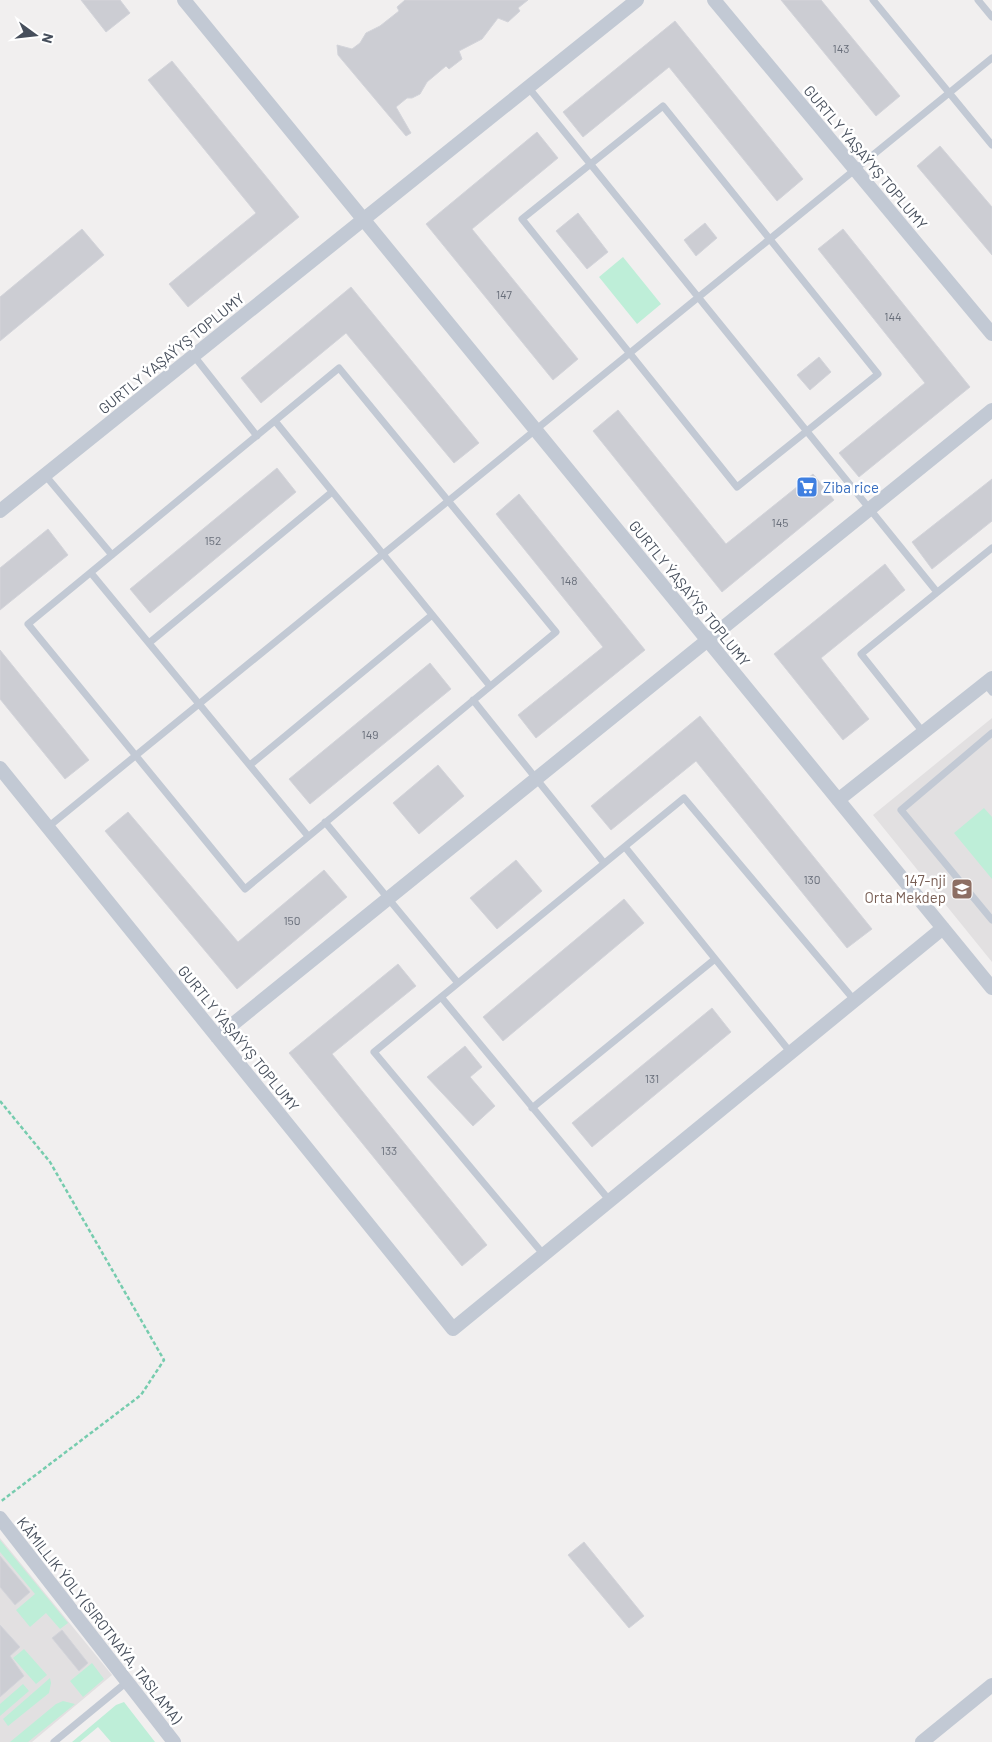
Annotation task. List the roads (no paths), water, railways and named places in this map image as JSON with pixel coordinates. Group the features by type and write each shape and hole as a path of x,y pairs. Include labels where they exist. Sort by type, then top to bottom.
{"street":[{"name":"GURTLY ÝAŞAÝYŞ TOPLUMY","path":"184,0 992,988"},
{"name":"GURTLY ÝAŞAÝYŞ TOPLUMY","path":"0,511 637,0"},
{"name":"GURTLY ÝAŞAÝYŞ TOPLUMY","path":"714,0 992,334"},
{"path":"217,1037 992,410"},
{"path":"838,800 923,732 990,684"},
{"name":"GURTLY ÝAŞAÝYŞ TOPLUMY","path":"0,768 452,1329 544,1255"},
{"path":"544,1255 944,928"},
{"name":"KÄMILLIK ÝOLY (SIROTNAÝA, TASLAMA)","path":"0,1518 174,1742"},
{"path":"922,1742 991,1688"}],"lane":[{"path":"873,0 992,145"},
{"path":"978,0 992,18"},
{"path":"48,827 992,58"},
{"path":"528,87 937,592"},
{"path":"663,106 878,374 737,487 522,219 591,164 663,106"},
{"path":"194,356 257,436"},
{"path":"339,368 556,632 245,889 28,624 257,436 339,368"},
{"path":"275,421 490,686"},
{"path":"45,475 112,555"},
{"path":"149,644 332,492"},
{"path":"923,732 861,654 992,548"},
{"path":"91,573 308,836"},
{"path":"250,765 432,615"},
{"path":"473,700 604,863"},
{"path":"992,733 900,810 992,920"},
{"path":"544,1255 374,1052 604,863 684,798 855,1001"},
{"path":"325,822 458,983"},
{"path":"625,847 791,1052"},
{"path":"532,1108 715,959"},
{"path":"441,997 610,1201"},
{"path":"54,1742 128,1681"}],"place":[{"name":"Ziba rice","path":"807,487"},
{"name":"147-nji Orta Mekdep","path":"962,889"}]}
